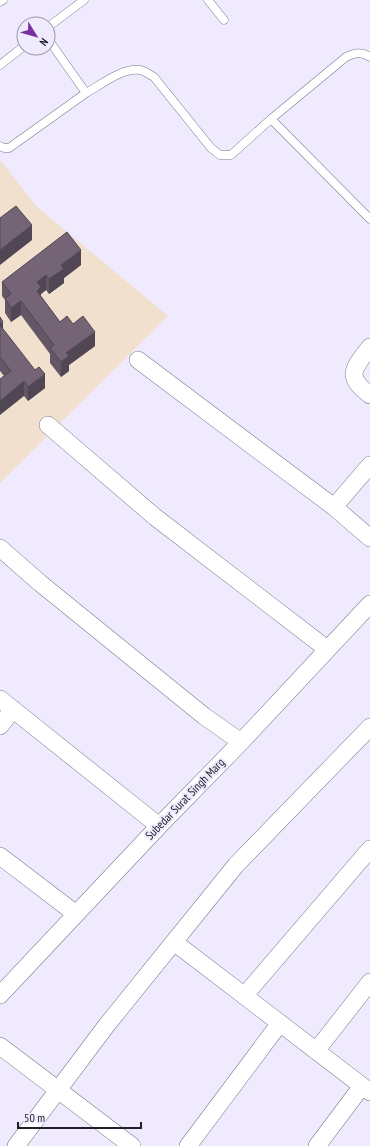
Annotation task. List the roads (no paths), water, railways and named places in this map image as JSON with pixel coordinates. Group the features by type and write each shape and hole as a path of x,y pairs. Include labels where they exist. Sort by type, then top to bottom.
{"street":[{"path":"370,347 357,363 353,373 355,382 370,396"},
{"path":"138,360 334,507 370,538"},
{"path":"48,425 155,517 327,649"},
{"path":"334,507 370,465"},
{"path":"0,548 40,583 204,716 241,742"},
{"name":"Subedar Surat Singh Marg","path":"0,995 370,604"},
{"path":"0,726 7,704 159,826"},
{"path":"16,1146 106,1026 236,865 370,727"},
{"path":"244,996 370,849"},
{"path":"0,856 76,914"},
{"path":"174,942 366,1089 317,1146"},
{"path":"316,1051 370,982"},
{"path":"188,1146 280,1023"},
{"path":"0,1046 132,1146"}],"lane":[{"path":"69,0 81,2"},
{"path":"208,0 224,20"},
{"path":"56,21 81,2"},
{"path":"56,50 86,93"},
{"path":"0,65 16,52"},
{"path":"0,146 8,148 86,93 120,74 141,70 154,77 211,148 220,155 231,155 271,119 346,57 355,53 366,54 370,57"},
{"path":"271,119 370,219"}]}
